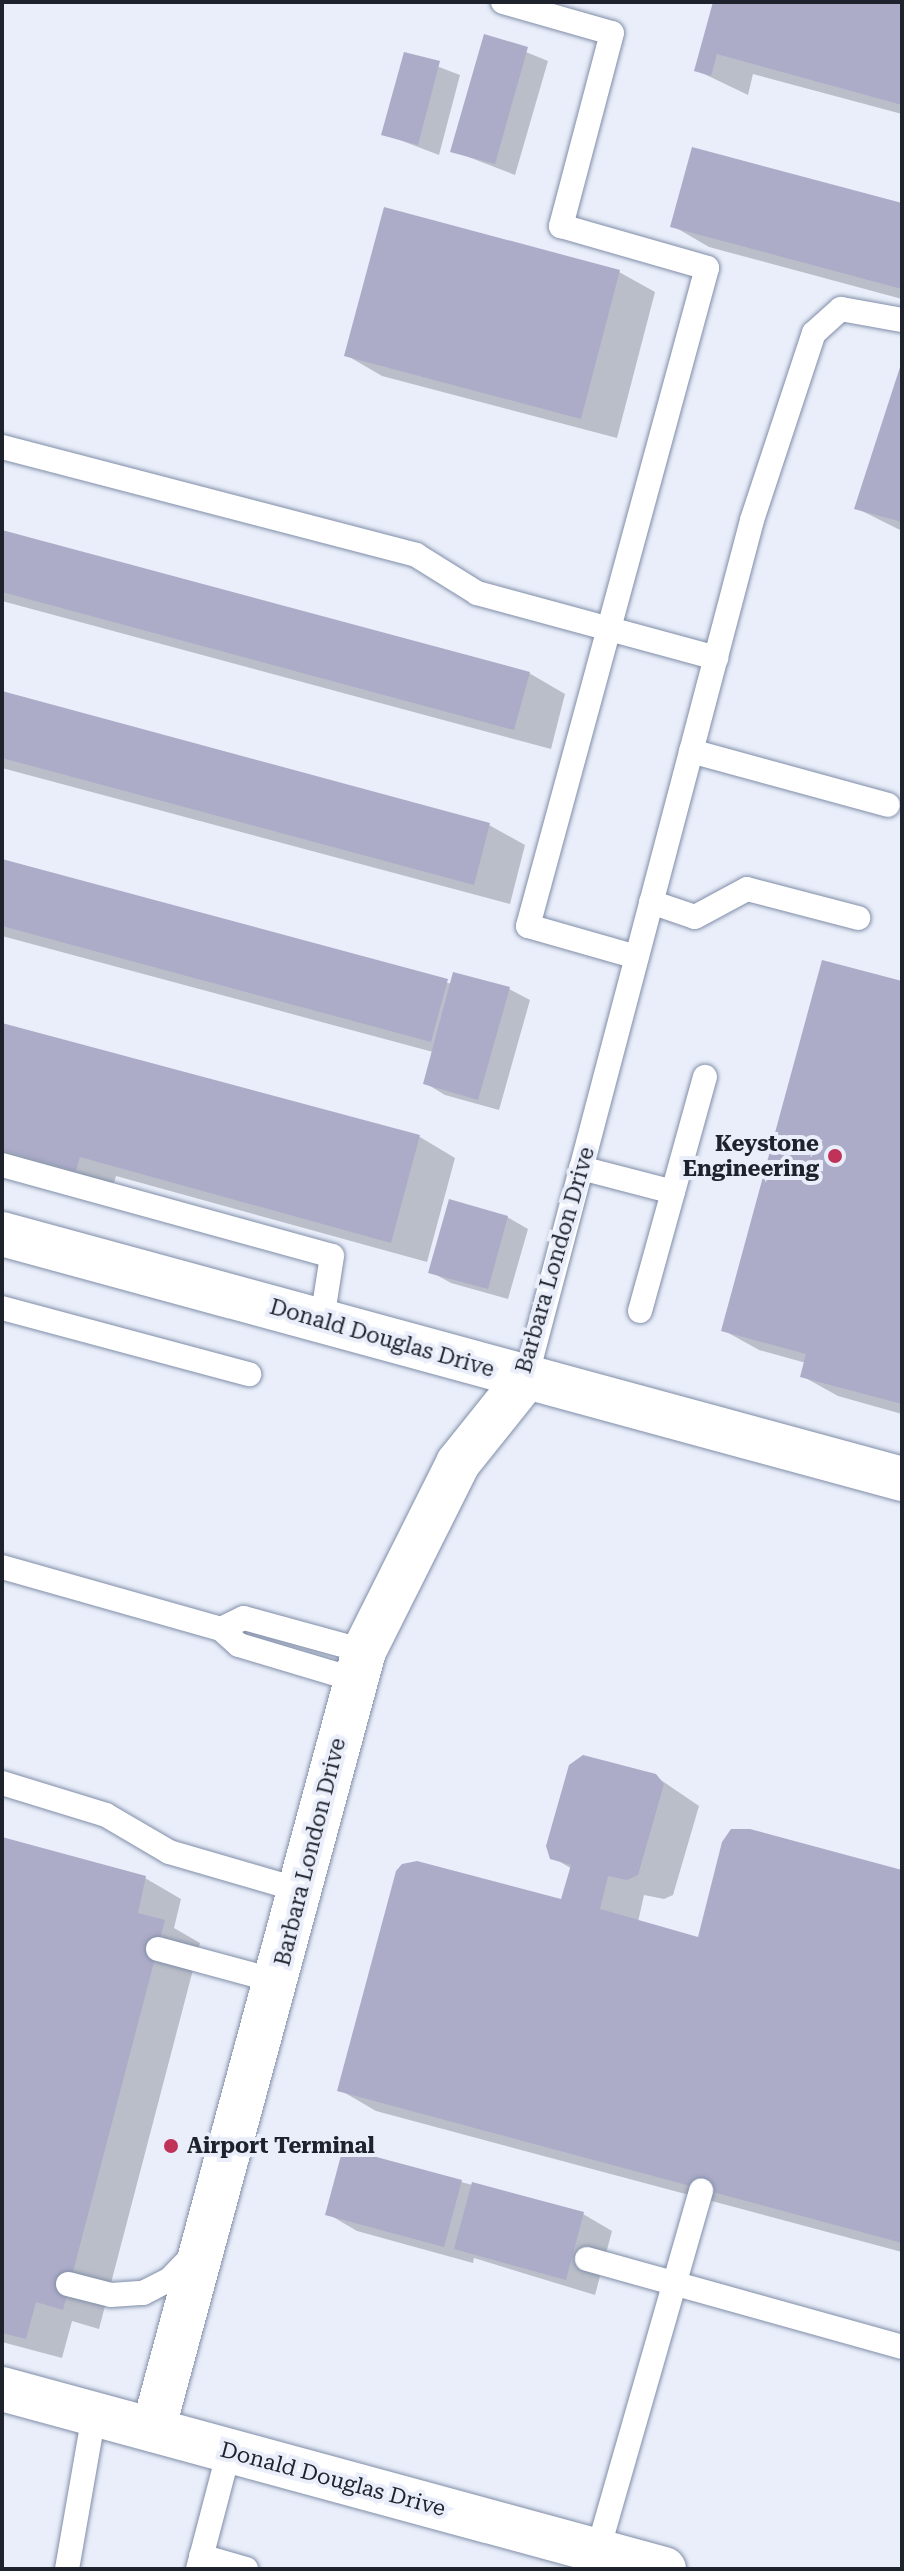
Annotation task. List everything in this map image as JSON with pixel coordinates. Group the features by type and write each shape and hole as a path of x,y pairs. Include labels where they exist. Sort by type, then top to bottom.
{"street":[{"name":"Donald Douglas Drive","path":"2,1234 902,1479"},
{"name":"Barbara London Drive","path":"153,2430 360,1666 458,1463 526,1378"},
{"name":"Donald Douglas Drive","path":"2,2389 664,2569"}],"lane":[{"path":"503,2 612,33 561,226 707,268 528,926 637,957"},
{"name":"Barbara London Drive","path":"526,1378 752,520 814,333 841,309 902,320"},
{"path":"2,447 416,555 477,593 716,658"},
{"path":"691,751 888,805"},
{"path":"651,902 695,917 747,889 858,918"},
{"path":"640,1311 705,1077"},
{"path":"2,1165 332,1256 322,1320"},
{"path":"581,1168 673,1192"},
{"path":"2,1308 249,1374"},
{"path":"2,1567 221,1629 244,1618 360,1666"},
{"path":"2,1783 106,1815 169,1852 300,1890"},
{"path":"158,1949 277,1981"},
{"path":"598,2550 701,2190"},
{"path":"68,2284 111,2295 143,2293 170,2279 204,2243"},
{"path":"587,2259 902,2347"},
{"path":"67,2569 94,2414"},
{"path":"229,2451 200,2562 246,2569"}],"building":[{"path":"713,2 902,2 902,105 717,54 711,76 694,71"},
{"path":"484,34 528,47 495,164 450,152"},
{"path":"404,52 440,61 418,145 381,135"},
{"path":"692,147 902,203 902,289 670,227"},
{"path":"384,207 620,270 581,419 344,356"},
{"path":"902,365 902,522 854,509"},
{"path":"2,530 530,672 514,730 2,592"},
{"path":"2,691 490,823 474,885 2,758"},
{"path":"2,859 448,979 431,1042 2,926"},
{"name":"Keystone Engineering","path":"822,960 902,981 902,1404 800,1377 806,1354 721,1331"},
{"path":"453,972 510,987 478,1100 423,1084"},
{"path":"2,1023 420,1135 391,1243 80,1157 76,1171 2,1150"},
{"path":"449,1199 508,1216 488,1289 428,1273"},
{"path":"583,1755 656,1774 664,1784 638,1875 627,1880 608,1876 600,1909 698,1937 722,1842 731,1829 750,1829 902,1870 902,2243 337,2091 396,1871 402,1864 417,1861 561,1899 571,1865 550,1859 546,1846 569,1765"},
{"path":"2,1837 146,1876 138,1913 165,1920 63,2310 36,2302 26,2339 2,2333"},
{"path":"343,2148 462,2180 444,2247 325,2215"},
{"path":"472,2182 584,2212 566,2280 454,2249"}],"place":[{"name":"Keystone Engineering","path":"835,1156"},
{"name":"Airport Terminal","path":"171,2146"}]}
